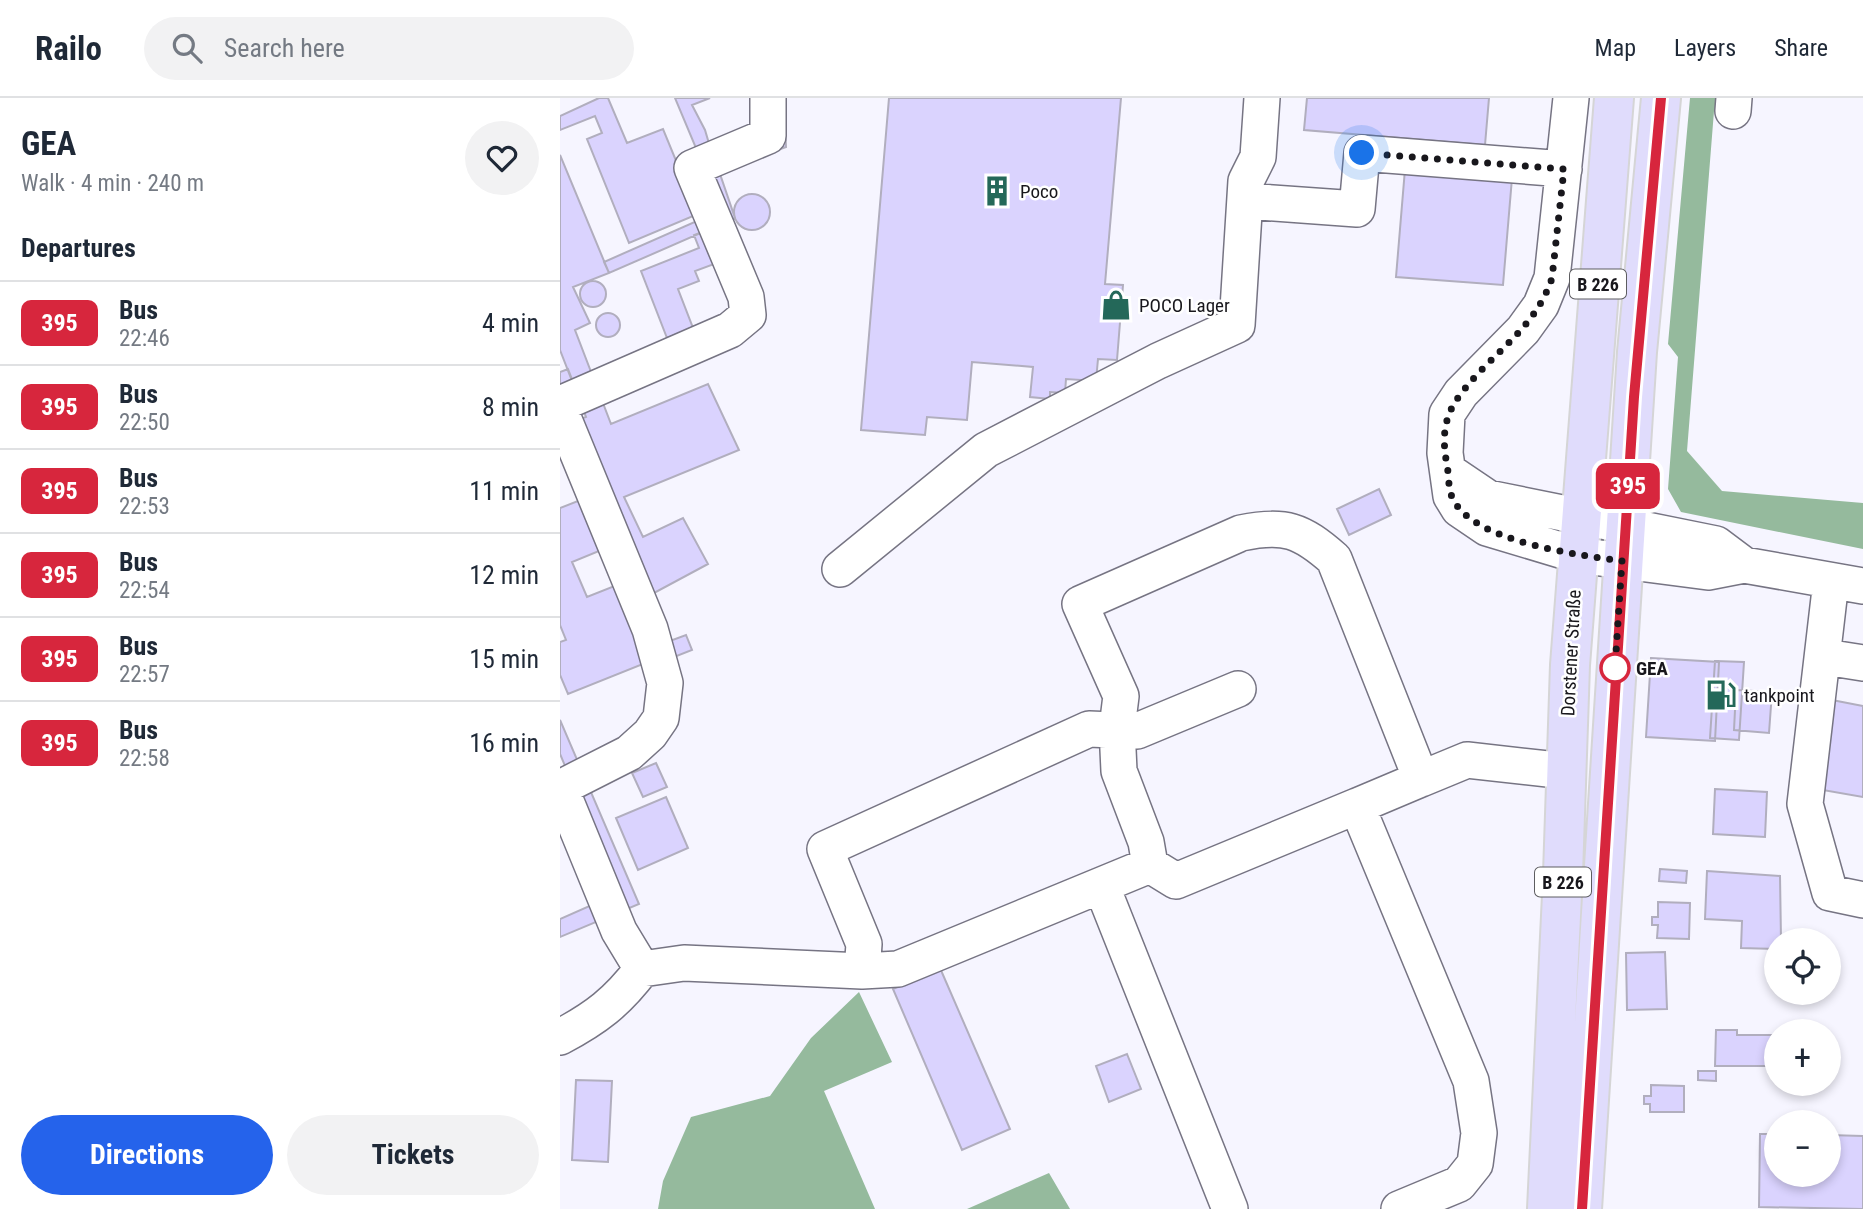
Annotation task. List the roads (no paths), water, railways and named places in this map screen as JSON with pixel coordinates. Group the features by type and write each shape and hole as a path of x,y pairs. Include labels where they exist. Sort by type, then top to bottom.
{"main road":[{"name":"Dorstener Straße","path":"1547,1209 1579,517 1614,98"},
{"name":"B 226","path":"1582,1209 1637,352 1661,98"}],"street":[{"path":"560,404 730,330 748,315 746,297 692,168 768,135 768,98"},
{"path":"840,569 986,450 1158,361 1237,324 1246,181 1258,157 1262,98"},
{"path":"1571,98 1552,278 1547,293 1523,330 1461,393 1447,414 1444,430 1451,496 1460,509 1478,524 1577,555 1624,543 1716,544 1744,565 1847,584 1825,657 1805,804 1830,893 1863,900"},
{"path":"1245,201 1357,209 1362,153 1564,169"},
{"path":"560,410 650,629 665,682 661,718 650,734 629,754 560,788 619,931 642,969"},
{"path":"1448,471 1488,498 1579,517 1624,543"},
{"path":"1421,779 1334,559 1315,542 1294,530 1269,527 1241,533 1080,604 1121,696 1117,728 1119,771 1146,842 1150,865 1176,881 1467,760 1566,771"},
{"path":"1825,657 1863,663"},
{"path":"862,971 864,944 825,849 1089,729 1117,728 1137,731 1238,689"},
{"path":"1357,806 1471,1081 1479,1133 1475,1164 1459,1184 1399,1209"},
{"path":"560,1037 616,1002 642,969 684,963 862,971 898,969 1150,865"},
{"path":"1102,887 1230,1209"}],"place":[{"name":"Poco","path":"997,191"},
{"name":"POCO Lager","path":"1116,305"},
{"name":"GEA","path":"1615,668"},
{"name":"tankpoint","path":"1721,695"}]}
